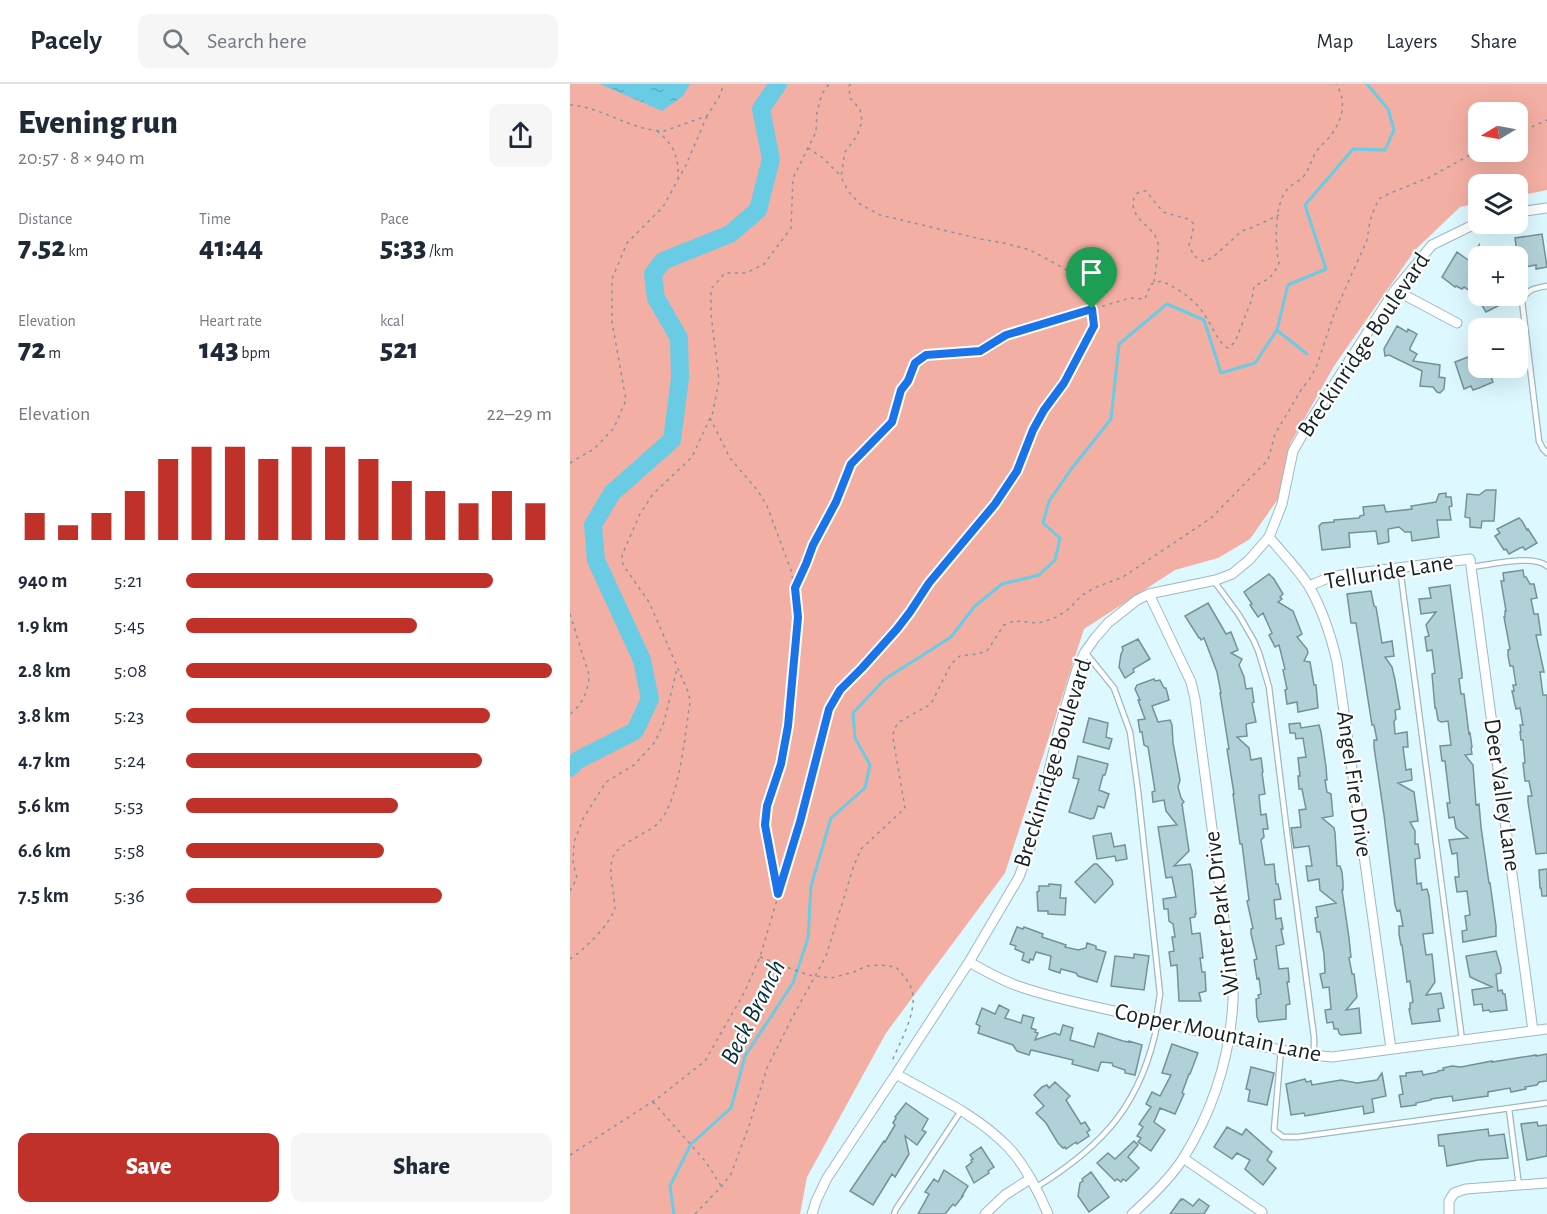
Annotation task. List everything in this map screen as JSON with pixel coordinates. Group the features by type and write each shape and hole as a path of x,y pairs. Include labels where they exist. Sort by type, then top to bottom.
{"street":[{"path":"1528,211 1547,208"},
{"name":"Breckinridge Boulevard","path":"812,1214 827,1178 969,962 1019,877 1031,845 1060,725 1077,669 1085,652 1108,623 1137,600 1149,594 1214,581 1232,574 1249,560 1269,537 1282,504 1293,451 1395,290 1432,245 1468,227"},
{"path":"1395,290 1456,322"},
{"name":"Angel Fire Drive","path":"1269,537 1309,586 1323,616 1337,662 1391,1049"},
{"name":"Telluride Lane","path":"1309,586 1328,578 1400,568 1471,563"},
{"name":"Deer Valley Lane","path":"1471,563 1533,1031"},
{"name":"Winter Park Drive","path":"1132,1214 1150,1198 1183,1158 1203,1121 1226,1056 1233,1000 1195,699 1191,682 1149,594"},
{"name":"Copper Mountain Lane","path":"969,962 999,979 1049,996 1228,1039 1314,1055 1332,1057 1547,1029"},
{"path":"896,1074 961,1110 1008,1148 1033,1183 1048,1214"},
{"path":"1183,1158 1263,1212"},
{"path":"985,1214 1005,1195 1033,1183"},
{"path":"1449,1214 1449,1201 1454,1193 1466,1189 1547,1184"}],"lane":[{"path":"1547,286 1531,290 1525,294 1522,301 1539,441 1547,453"},
{"path":"1471,563 1527,560 1542,562 1547,566"},
{"path":"1400,568 1461,1040"},
{"path":"1214,581 1239,615 1254,641 1269,687 1314,1037 1314,1055"},
{"path":"1033,1183 1057,1174 1089,1150 1106,1134 1131,1100 1154,1043 1160,994 1130,732 1114,688 1085,652"},
{"path":"1281,1050 1274,1130 1283,1137 1299,1137 1547,1103"},
{"path":"1509,1109 1521,1186"},
{"path":"894,1214 961,1110"}],"path":[{"path":"570,463 594,449 614,428 626,400 612,322 612,279 627,243 663,207 686,165 724,84"},
{"path":"570,958 575,956 600,931 615,907 611,870 614,855 659,823 669,807 679,772 690,702 689,694 649,602 623,565 622,555 640,514 653,494 692,457 713,411 719,380 711,314 711,289 725,273 746,273 764,264 791,228 793,178 816,132 817,111 822,94 829,84"},
{"path":"841,177 845,152 857,136 862,122 860,109 850,98 849,86 851,84"},
{"path":"1154,283 1162,281 1181,291 1196,303 1223,346 1228,348 1235,342 1252,299 1254,286 1267,281 1275,273 1279,263 1276,243 1280,204 1286,191 1309,169 1316,152 1332,134 1341,119 1343,107 1341,91 1336,84"},
{"path":"570,105 584,106 657,131 664,131 707,116"},
{"path":"1528,129 1547,120"},
{"path":"657,131 673,147 679,164 678,179"},
{"path":"570,1155 653,1102 705,1061 744,993 760,957 800,822 829,709 840,690 897,629 929,583 989,510 1017,471 1033,430 1044,410 1064,383 1094,326 1092,309 1084,290 1072,273 1030,250 880,215 860,204 848,191 841,177 823,158 808,148"},
{"path":"695,1214 731,1174 767,1068 826,956 861,849 905,808 893,738 894,729 899,722 930,704 951,664 960,656 987,651 1004,625 1014,621 1039,623 1057,617 1071,608 1077,599 1087,592 1123,577 1211,519 1268,460 1275,435 1317,364 1334,314 1366,240 1379,200 1430,177 1468,156"},
{"path":"795,588 813,545 836,502 851,464 892,422 901,390 908,381 915,363 926,355 980,351 1006,335 1130,298 1145,299 1154,283 1158,244 1150,229 1136,214 1133,202 1135,194 1140,190 1146,190 1163,212 1188,219 1193,224 1189,245 1194,256 1203,261 1212,258 1242,231 1279,215"},
{"path":"710,418 730,458 758,491 767,506 791,570 795,588 798,617 788,726 781,764 767,806 765,825 778,894"},
{"path":"570,614 590,675 587,691 570,714"},
{"path":"570,891 577,878 573,863 574,842 584,819 606,782 634,765 655,742 664,722 677,667"},
{"path":"760,957 808,975 831,978 866,966 896,967 905,977 914,1002 892,1061"},
{"path":"653,1102 706,1162 722,1186"}],"shaded area":[{"path":"570,84 1547,84 1547,190 1528,194 1528,174 1468,174 1468,205 1460,207 1415,250 1334,366 1290,444 1280,496 1250,539 1218,558 1175,570 1084,629 1005,873 886,1033 807,1177 800,1214 570,1214"}],"water":[{"path":"600,84 690,84 683,96 662,111"}],"building":[{"path":"1542,234 1547,267 1536,269 1536,265 1528,266 1528,246 1516,246 1515,238"},
{"path":"1457,252 1468,260 1468,290 1455,287 1442,277"},
{"path":"1482,306 1498,306 1486,312"},
{"path":"1397,326 1407,332 1408,329 1417,334 1410,348 1417,354 1413,361 1440,365 1439,377 1445,378 1444,389 1440,393 1433,387 1420,386 1422,371 1389,355 1385,356 1384,349"},
{"path":"1468,357 1468,378 1492,378 1493,382 1473,390 1471,386 1464,389 1455,362"},
{"path":"1486,490 1496,490 1494,521 1482,521 1481,528 1470,527 1470,518 1465,517 1467,494 1479,495"},
{"path":"1446,493 1446,497 1451,497 1452,506 1449,507 1451,520 1437,520 1439,537 1412,541 1411,532 1405,532 1399,527 1388,529 1389,542 1378,544 1376,531 1349,533 1350,547 1322,550 1319,526 1322,523 1359,518 1364,515 1363,507 1384,505 1386,512 1412,509 1411,506 1436,502 1439,494"},
{"path":"1519,518 1537,543 1525,550 1523,547 1509,554 1495,536 1500,533 1497,529"},
{"path":"1523,570 1524,577 1530,584 1534,584 1537,598 1531,599 1534,614 1538,614 1541,635 1536,635 1544,672 1540,672 1543,695 1547,695 1547,853 1536,854 1528,802 1528,796 1532,796 1529,781 1525,781 1523,763 1525,763 1520,725 1523,725 1520,708 1516,709 1512,691 1514,691 1513,685 1516,685 1513,666 1510,666 1508,656 1510,649 1501,581 1504,581 1503,573"},
{"path":"1269,574 1283,594 1280,597 1282,599 1278,602 1293,611 1302,634 1297,637 1307,649 1308,653 1304,661 1310,662 1314,685 1316,685 1318,708 1298,712 1297,702 1287,704 1283,670 1285,669 1279,645 1275,647 1269,635 1272,633 1263,613 1258,617 1244,592"},
{"path":"1450,585 1462,674 1462,678 1459,679 1461,694 1464,694 1472,747 1472,754 1465,755 1473,765 1476,805 1479,804 1496,926 1496,936 1463,942 1462,931 1467,930 1465,916 1470,915 1467,891 1457,892 1455,877 1459,877 1457,853 1452,854 1449,840 1468,838 1456,828 1454,817 1449,818 1447,803 1450,803 1445,761 1442,761 1440,746 1451,745 1448,721 1438,720 1432,674 1435,673 1432,650 1427,651 1425,637 1429,636 1426,625 1436,612 1421,614 1419,599 1431,598 1429,588"},
{"path":"1371,591 1382,643 1392,641 1394,656 1385,657 1392,667 1400,709 1395,710 1395,734 1407,732 1408,747 1403,747 1406,770 1411,769 1412,780 1398,783 1414,792 1418,821 1410,822 1415,831 1415,844 1418,844 1420,858 1415,859 1417,884 1421,883 1422,890 1427,889 1433,933 1423,934 1426,955 1432,954 1435,982 1426,995 1441,993 1444,1008 1438,1009 1440,1021 1412,1024 1409,1009 1410,1003 1413,1002 1410,981 1407,982 1399,934 1399,926 1403,926 1400,910 1397,911 1395,905 1374,747 1374,740 1377,740 1374,725 1372,725 1356,623 1351,623 1347,594"},
{"path":"1208,603 1226,634 1231,632 1238,650 1231,653 1242,659 1239,665 1246,689 1252,688 1256,722 1246,724 1247,736 1237,737 1249,748 1251,760 1261,758 1265,794 1259,795 1261,815 1266,814 1268,829 1263,829 1264,837 1261,840 1265,865 1274,864 1276,884 1278,884 1281,899 1274,900 1276,919 1281,918 1283,929 1281,929 1284,944 1276,946 1279,969 1288,968 1289,977 1289,982 1287,982 1290,1004 1286,1005 1286,1019 1259,1022 1257,1017 1256,999 1261,994 1254,960 1257,959 1251,934 1253,928 1247,901 1249,900 1242,844 1240,844 1233,794 1221,693 1217,672 1204,638 1201,640 1199,638 1185,616"},
{"path":"1138,639 1150,659 1133,669 1134,672 1125,678 1119,667 1122,647"},
{"path":"1154,679 1155,681 1160,680 1166,688 1169,700 1152,706 1158,722 1170,720 1172,725 1180,780 1178,787 1184,802 1182,804 1189,851 1174,866 1190,864 1192,871 1196,914 1195,917 1190,918 1192,934 1200,933 1203,958 1200,958 1202,972 1205,972 1206,991 1199,993 1201,1001 1179,1001 1177,965 1171,966 1169,952 1174,951 1172,937 1175,937 1173,924 1169,921 1168,909 1164,909 1163,899 1176,897 1172,877 1166,878 1158,827 1177,825 1166,811 1164,800 1153,802 1152,792 1155,791 1148,747 1144,745 1138,720 1145,719 1135,689 1137,685"},
{"path":"1089,718 1108,723 1106,737 1112,739 1109,749 1083,742"},
{"path":"1300,723 1301,728 1319,725 1321,732 1326,767 1327,780 1325,780 1327,792 1331,794 1333,816 1322,818 1334,828 1335,833 1337,866 1340,866 1342,872 1342,890 1351,957 1349,958 1357,997 1346,1010 1359,1008 1361,1033 1341,1035 1338,1029 1334,1029 1333,1022 1327,1023 1325,1010 1331,1009 1329,987 1323,988 1320,974 1325,973 1324,954 1315,918 1318,917 1316,907 1336,903 1320,890 1319,879 1308,881 1306,866 1312,866 1309,846 1294,848 1291,828 1301,827 1299,810 1306,809 1302,789 1299,789 1298,758 1306,757 1303,738 1296,739 1295,733 1290,733 1289,724"},
{"path":"1078,756 1108,764 1099,790 1109,794 1104,808 1098,806 1094,818 1090,819 1069,812 1079,779 1073,778"},
{"path":"1111,833 1114,847 1125,845 1127,859 1116,861 1115,856 1097,859 1093,836"},
{"path":"1094,864 1097,864 1113,884 1095,903 1075,882"},
{"path":"1547,869 1547,896 1542,896 1539,870"},
{"path":"1049,884 1061,885 1060,898 1066,898 1065,915 1038,911 1039,886 1049,886"},
{"path":"1017,927 1023,929 1024,927 1043,934 1042,937 1066,945 1065,947 1078,950 1086,948 1087,943 1106,952 1097,982 1078,976 1076,973 1061,969 1060,973 1049,969 1051,956 1036,952 1029,963 1022,960 1024,953 1010,944"},
{"path":"1496,951 1501,968 1501,973 1496,974 1498,991 1502,990 1505,994 1507,1010 1483,1011 1482,1004 1474,1005 1472,990 1492,987 1470,977 1466,956"},
{"path":"1134,954 1149,956 1144,990 1111,986 1115,956 1134,958"},
{"path":"999,1005 1009,1010 1005,1018 1021,1023 1023,1015 1034,1018 1031,1028 1038,1033 1035,1040 1055,1033 1060,1035 1063,1025 1073,1028 1070,1040 1094,1047 1098,1033 1142,1045 1135,1075 1125,1073 1125,1070 1113,1066 1112,1063 1101,1062 1098,1071 1072,1064 1073,1060 1031,1050 1029,1055 1017,1051 1013,1045 978,1033 980,1026 976,1024 982,1008 995,1014"},
{"path":"1172,1044 1198,1053 1175,1114 1160,1108 1154,1122 1165,1130 1151,1151 1138,1142 1141,1138 1137,1136 1143,1127 1139,1124 1151,1107 1146,1104 1152,1092 1160,1096 1171,1075 1162,1073"},
{"path":"1547,1054 1547,1081 1525,1087 1526,1089 1511,1092 1510,1088 1488,1092 1488,1096 1453,1101 1452,1096 1431,1099 1416,1103 1416,1105 1401,1107 1399,1095 1403,1094 1400,1076 1406,1076 1406,1073 1422,1071 1423,1075 1452,1066 1461,1067"},
{"path":"1251,1067 1274,1073 1267,1105 1248,1101 1250,1090 1246,1089"},
{"path":"1382,1073 1386,1096 1372,1099 1374,1112 1364,1114 1363,1106 1305,1116 1304,1113 1291,1115 1286,1084 1305,1079 1306,1082 1311,1081 1312,1085 1341,1080 1357,1083 1377,1080"},
{"path":"1055,1082 1070,1096 1066,1100 1081,1124 1085,1122 1090,1130 1087,1132 1089,1136 1066,1149 1058,1143 1046,1123 1036,1113 1044,1106 1034,1095 1042,1087 1047,1085 1049,1088"},
{"path":"906,1103 928,1119 922,1130 926,1132 917,1145 905,1136 909,1154 895,1177 892,1174 873,1205 850,1191 885,1142 895,1125 893,1123 895,1117"},
{"path":"1537,1122 1538,1126 1547,1125 1547,1156 1527,1160 1521,1124"},
{"path":"1227,1127 1242,1135 1246,1129 1272,1152 1267,1160 1276,1168 1263,1185 1245,1169 1250,1160 1237,1153 1232,1159 1214,1147"},
{"path":"1488,1129 1489,1136 1504,1134 1508,1158 1478,1160 1447,1166 1444,1146 1439,1146 1438,1135"},
{"path":"1134,1141 1138,1145 1128,1157 1139,1168 1126,1181 1123,1179 1121,1182 1117,1179 1115,1181 1097,1163 1108,1153 1115,1159"},
{"path":"981,1147 994,1167 974,1183 966,1167 973,1159 970,1155"},
{"path":"944,1170 968,1186 963,1196 945,1214 918,1214 929,1194 925,1192 934,1179 938,1182"},
{"path":"1091,1172 1109,1197 1089,1212 1078,1196 1082,1179"},
{"path":"1181,1199 1193,1206 1199,1199 1209,1206 1204,1214 1170,1214"}],"waterway":[{"path":"570,768 578,760 635,731 650,699 642,660 596,560 593,525 612,493 672,440 680,378 679,338 656,298 653,274 663,261 730,234 758,210 771,159 761,109 778,84"},
{"name":"Beck Branch","path":"674,1214 670,1186 691,1144 731,1108 745,1056 793,983 808,938 811,886 831,818 865,788 870,765 855,738 853,713 885,679 951,637 975,606 1002,584 1039,575 1055,560 1060,538 1043,523 1049,501 1111,419 1119,344 1167,304 1204,320 1221,373 1255,363 1277,330 1288,285 1326,269 1305,205 1353,149 1385,150 1394,130 1388,109 1367,84"},
{"path":"1278,331 1307,354"}],"route":[{"path":"1092,309 1094,326 1064,383 1044,410 1033,430 1017,471 995,504 929,583 897,629 840,690 829,709 800,822 778,894 765,825 767,806 781,764 788,726 798,617 795,588 813,545 836,502 851,464 892,422 901,390 908,381 915,363 926,355 980,351 1006,335 1092,309"}]}
